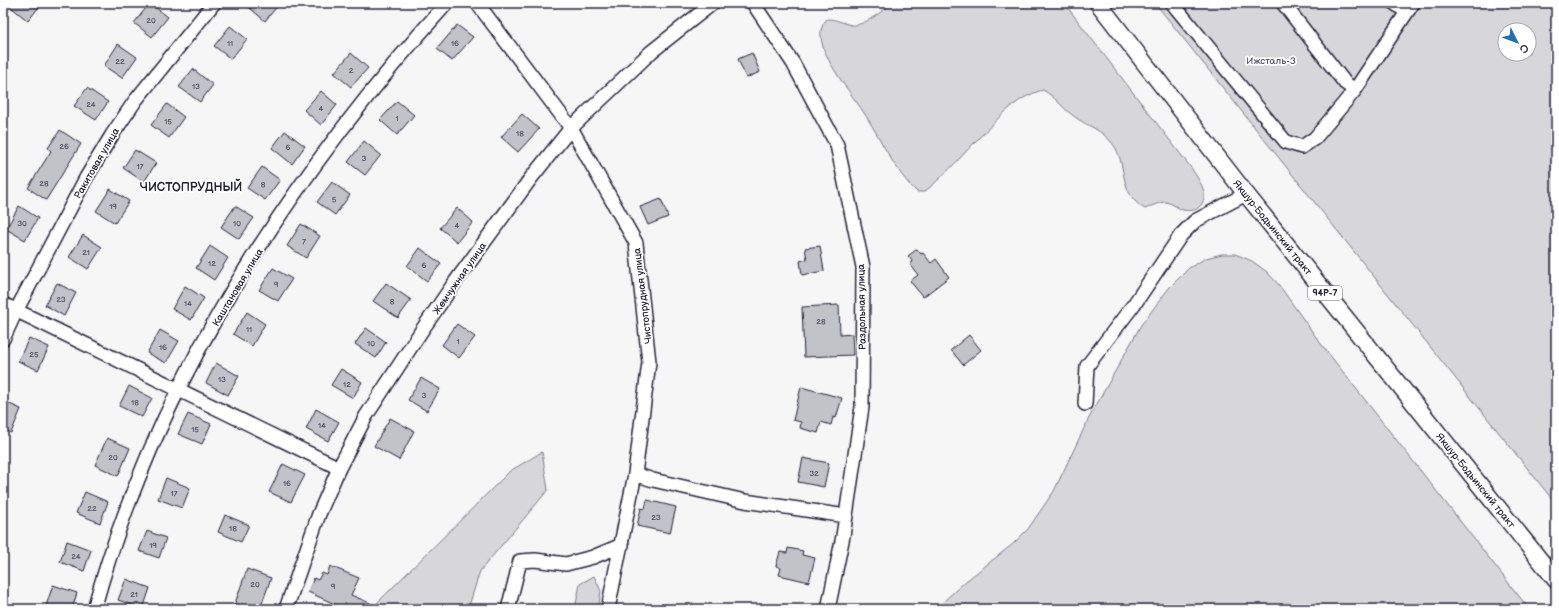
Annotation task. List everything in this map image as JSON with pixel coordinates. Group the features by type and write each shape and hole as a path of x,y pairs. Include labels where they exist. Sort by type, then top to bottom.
{"main road":[{"name":"Якшур-Бодьинский тракт","path":"1098,3 1246,194 1556,580"}],"street":[{"name":"Ракитовая улица","path":"3,339 16,311 86,178 112,135 135,101 214,3"},
{"name":"Каштановая улица","path":"94,609 103,576 124,518 178,389 243,274 297,190 349,120 426,26 447,3"},
{"name":"Чистопрудная улица","path":"477,3 571,128 636,243 649,362 635,474 608,609"},
{"name":"Жемчужная улица","path":"286,609 319,514 339,468 366,416 422,330 531,178 571,128 651,52 713,3"},
{"name":"Раздольная улица","path":"754,3 793,63 837,145 863,267 862,407 843,536 828,609"},
{"path":"1172,3 1286,142 1302,147 1315,138 1355,90 1410,7 1394,3"},
{"path":"1283,3 1345,83 1355,90"},
{"path":"1086,404 1087,366 1135,303 1181,235 1195,221 1246,194"},
{"path":"3,304 339,468"},
{"path":"635,474 653,480 745,501 846,516"},
{"path":"508,609 520,561 535,560 566,564 593,557 622,545"}],"green space":[{"path":"892,3 1064,3 1192,169 1203,188 1204,199 1202,203 1195,210 1183,210 1166,202 1158,203 1145,209 1131,196 1127,188 1119,155 1110,141 1100,132 1071,114 1043,90 1033,93 1014,104 938,180 924,192 917,192 895,166 866,116 832,66 827,56 821,36 822,27 827,19 856,25 867,21"},
{"name":"Ижсталь-3","path":"1155,3 1556,3 1556,504"},
{"path":"1222,254 1235,254 1252,261 1267,272 1279,285 1318,340 1529,609 935,609 966,581 1013,544 1028,529 1054,491 1089,418 1141,325 1169,288 1189,268 1206,258"},
{"path":"542,452 548,490 480,571 468,609 371,609 510,471"},
{"path":"594,576 601,591 598,609 575,609 580,584"}],"building":[{"path":"6,3 42,3 28,21"},
{"path":"150,3 168,17 152,37 134,23"},
{"path":"244,3 280,3 265,21"},
{"path":"457,25 473,37 452,61 437,49"},
{"path":"230,26 247,39 231,59 214,46"},
{"path":"118,44 137,57 122,78 104,66"},
{"path":"351,53 368,68 351,87 334,73"},
{"path":"752,53 760,72 746,78 738,59"},
{"path":"193,69 213,85 200,102 179,87"},
{"path":"87,88 108,102 96,120 74,106"},
{"path":"321,91 337,105 321,125 304,110"},
{"path":"397,101 414,115 397,135 380,120"},
{"path":"167,104 184,117 169,138 151,125"},
{"path":"522,114 539,129 518,152 501,137"},
{"path":"60,130 81,144 46,200 28,188 51,151 48,148"},
{"path":"285,131 305,146 292,164 272,148"},
{"path":"364,141 381,155 365,175 348,162"},
{"path":"135,150 156,163 144,182 123,168"},
{"path":"262,167 280,180 265,200 247,188"},
{"path":"332,182 350,195 335,215 317,202"},
{"path":"110,189 129,201 115,223 96,211"},
{"path":"661,199 668,217 648,225 640,207"},
{"path":"19,206 38,218 25,240 6,229"},
{"path":"235,206 254,218 239,239 221,227"},
{"path":"457,208 473,222 457,242 440,228"},
{"path":"301,224 320,236 306,258 287,246"},
{"path":"83,235 102,247 88,269 69,257"},
{"path":"210,246 228,258 214,280 196,268"},
{"path":"820,246 824,271 802,275 800,261 807,259 805,248"},
{"path":"420,248 441,264 427,281 407,266"},
{"path":"917,249 921,254 923,253 931,263 936,259 949,277 923,297 910,281 918,275 910,264 913,262 908,256"},
{"path":"273,268 292,279 278,301 259,290"},
{"path":"57,283 76,293 64,316 45,305"},
{"path":"386,283 411,300 398,318 373,301"},
{"path":"185,286 204,298 191,320 172,309"},
{"path":"839,305 840,335 852,334 853,355 804,357 802,307"},
{"path":"247,312 265,324 252,346 233,334"},
{"path":"457,324 475,337 459,358 442,345"},
{"path":"366,328 386,342 376,358 355,344"},
{"path":"160,330 179,341 166,363 147,353"},
{"path":"969,335 981,350 963,365 951,350"},
{"path":"29,338 49,347 38,370 18,361"},
{"path":"216,363 239,376 228,395 206,383"},
{"path":"341,369 362,382 353,398 331,385"},
{"path":"421,378 440,389 427,411 408,400"},
{"path":"129,386 152,398 142,417 119,406"},
{"path":"801,387 842,398 836,418 833,417 831,425 821,422 818,433 800,428 801,422 793,420"},
{"path":"3,401 21,409 11,433 3,429"},
{"path":"316,409 339,422 328,441 306,429"},
{"path":"188,414 211,424 202,444 178,434"},
{"path":"390,418 414,431 399,460 374,446"},
{"path":"107,438 130,448 118,476 95,465"},
{"path":"803,458 829,463 824,487 798,482"},
{"path":"283,464 305,475 291,502 269,492"},
{"path":"166,478 190,488 182,508 158,499"},
{"path":"85,492 108,502 100,523 76,513"},
{"path":"647,500 676,507 670,533 637,526 641,508 645,509"},
{"path":"225,515 249,525 241,542 218,532"},
{"path":"147,531 166,538 159,558 139,551"},
{"path":"67,541 91,550 84,571 60,562"},
{"path":"788,548 803,551 802,555 815,558 809,582 779,575 781,568 776,566 780,552 787,553"},
{"path":"330,566 359,578 351,595 384,609 346,609 308,592 314,578 318,580 322,573 327,575"},
{"path":"247,569 271,578 260,609 233,609"},
{"path":"126,579 150,588 143,609 118,600"},
{"path":"53,585 77,593 72,609 55,609 46,606"}],"district":[{"name":"ЧИСТОПРУДНЫЙ","path":"191,187"}]}
